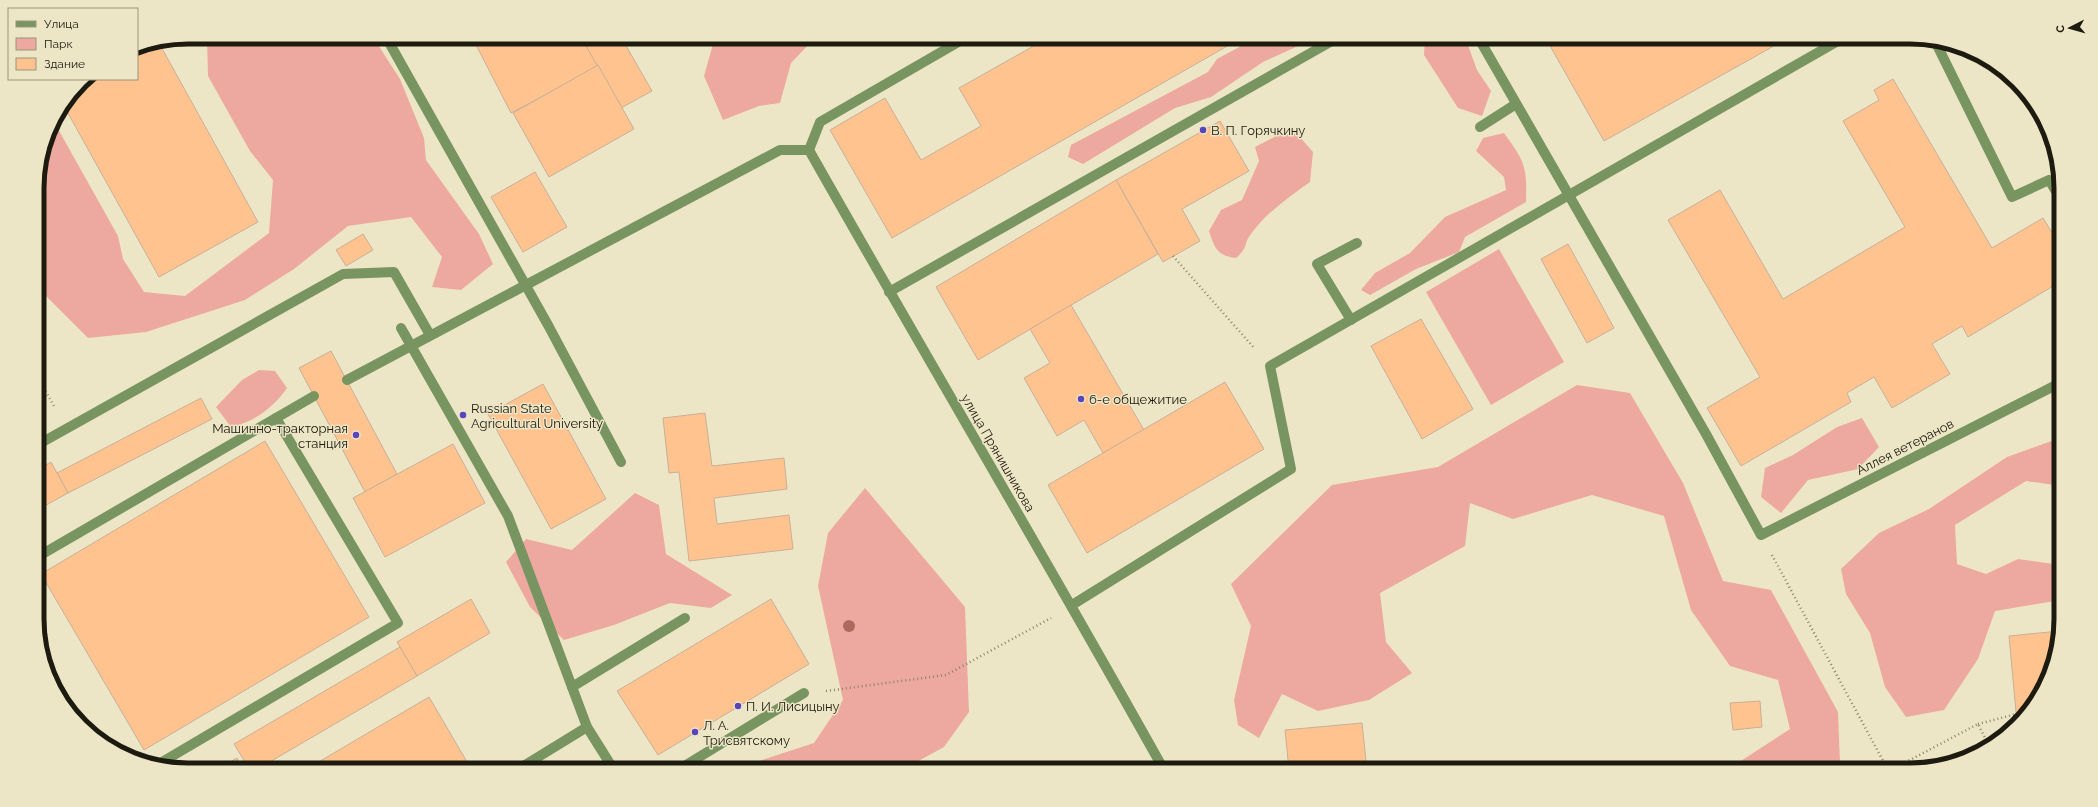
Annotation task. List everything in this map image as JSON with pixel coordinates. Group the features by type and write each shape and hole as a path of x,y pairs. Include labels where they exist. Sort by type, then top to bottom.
{"street":[{"path":"390,44 525,285 621,462"},
{"path":"347,380 780,150 809,150 820,122 955,44"},
{"path":"889,292 1326,44"},
{"path":"1482,44 1706,434 1761,535"},
{"path":"1072,605 1291,469 1270,366 1833,44"},
{"path":"1938,47 2012,197 2049,180 2054,188"},
{"path":"1480,127 1516,104"},
{"name":"улица Прянишникова","path":"809,150 889,292 1072,605 1160,763"},
{"path":"1351,320 1317,264 1357,243"},
{"path":"44,442 344,274 394,272 430,335"},
{"path":"401,328 508,516 587,727 610,763"},
{"name":"Аллея ветеранов","path":"1761,535 2054,386"},
{"path":"44,553 314,396"},
{"path":"164,761 398,623 276,418"},
{"path":"572,687 685,618"},
{"path":"689,763 804,693"},
{"path":"528,763 587,727"}],"path":[{"path":"1173,256 1270,366"},
{"path":"44,388 67,430"},
{"path":"1761,535 1884,763"},
{"path":"804,693 946,675 1016,639 1072,605"},
{"path":"1904,763 1978,724 2016,714"},
{"path":"1978,724 1987,741"}],"green space":[{"path":"207,44 378,44 400,79 424,138 426,160 479,234 493,264 461,290 432,287 442,257 411,217 348,226 294,269 245,300 146,332 88,338 44,294 44,178 49,151 57,128 118,236 123,259 144,292 185,296 269,233 273,180 250,151 208,76"},
{"path":"713,44 809,44 791,63 780,103 759,106 723,120 704,76"},
{"path":"1245,44 1303,44 1263,62 1211,97 1175,108 1083,164 1068,157 1071,145 1208,72 1217,59"},
{"path":"1425,44 1468,44 1477,70 1491,91 1482,116 1458,108 1424,55"},
{"path":"1292,128 1313,152 1310,182 1278,206 1257,226 1247,240 1243,251 1236,258 1220,253 1213,242 1209,231 1221,210 1242,200 1259,161 1255,147"},
{"path":"1504,133 1523,165 1526,180 1526,202 1465,237 1459,252 1416,269 1370,295 1361,290 1375,273 1410,253 1445,217 1506,190 1504,177 1476,151 1483,138"},
{"path":"1499,249 1564,362 1491,405 1426,292"},
{"path":"259,370 275,371 287,388 276,402 255,418 231,427 216,407 242,380"},
{"path":"1577,385 1630,393 1683,483 1723,581 1771,590 1838,712 1840,763 1738,763 1790,729 1778,680 1730,666 1691,610 1664,516 1592,495 1513,519 1470,503 1465,546 1380,593 1386,642 1412,673 1369,700 1318,711 1282,694 1259,738 1238,725 1234,700 1251,626 1231,584 1332,485 1438,467"},
{"path":"1862,418 1879,447 1858,469 1808,480 1781,513 1761,497 1765,468 1793,455 1837,427"},
{"path":"2054,440 2054,485 2026,481 1955,525 1957,564 1986,574 2018,559 2054,564 2054,601 1995,611 1978,659 1944,710 1906,717 1885,687 1870,633 1846,594 1841,569 1879,533 1929,509 2007,457"},
{"path":"865,488 965,607 969,712 944,747 915,763 753,763 814,743 843,700 818,586 828,533"},
{"path":"635,493 659,505 666,554 732,595 711,608 670,603 614,625 564,640 530,607 506,562 526,539 572,550"}],"building":[{"path":"476,44 586,44 598,67 511,113"},
{"path":"585,44 625,44 652,91 621,108"},
{"path":"1037,44 1231,44 892,238 830,130 885,98 921,160 981,126 959,88"},
{"path":"1549,44 1777,44 1604,141"},
{"path":"161,47 258,222 159,277 66,110 86,86 93,80 138,80 138,53"},
{"path":"598,65 634,129 549,177 513,113"},
{"path":"1893,79 1992,248 2043,218 2054,236 2054,286 1968,337 1962,326 1932,344 1950,374 1892,408 1874,377 1847,393 1851,402 1741,466 1707,408 1760,377 1668,220 1720,190 1783,299 1905,227 1843,121 1879,100 1874,90"},
{"path":"1220,121 1249,171 1182,209 1200,241 1163,262 1116,180"},
{"path":"535,172 567,227 523,252 491,197"},
{"path":"1116,180 1158,254 978,360 936,287"},
{"path":"363,234 373,250 346,266 336,250"},
{"path":"1568,244 1614,328 1587,343 1541,259"},
{"name":"6-е общежитие","path":"1071,305 1144,430 1103,453 1084,420 1057,436 1024,378 1050,363 1030,329"},
{"path":"1421,319 1473,409 1422,439 1371,346"},
{"name":"Машинно-тракторная станция","path":"331,351 397,474 365,492 299,368"},
{"path":"1225,382 1264,449 1087,553 1048,485"},
{"path":"543,384 606,499 551,529 488,414"},
{"path":"201,398 212,419 68,493 57,473"},
{"path":"705,413 712,466 784,458 787,489 714,498 717,524 789,515 793,549 689,561 679,472 669,473 663,418"},
{"path":"265,441 369,617 144,750 44,579 44,572"},
{"path":"453,444 485,503 385,557 353,498"},
{"path":"51,462 68,493 44,506 44,466"},
{"path":"471,599 490,633 417,676 397,642"},
{"path":"771,599 809,664 658,755 617,691"},
{"path":"2054,632 2049,656 2043,674 2030,699 2016,716 2009,636"},
{"path":"400,647 417,676 268,763 246,763 234,744"},
{"path":"429,697 467,762 465,763 317,763"},
{"path":"1760,701 1762,727 1733,730 1730,703"},
{"path":"1362,723 1366,763 1288,763 1285,730"},
{"path":"237,758 240,763 228,763"}],"place":[{"name":"В. П. Горячкину","path":"1203,130"},
{"name":"6-е общежитие","path":"1081,399"},
{"name":"Russian State Agricultural University","path":"463,415"},
{"name":"Машинно-тракторная станция","path":"356,435"},
{"name":"П. И. Лисицыну","path":"738,706"},
{"name":"Л. А. Трисвятскому","path":"695,732"}]}
